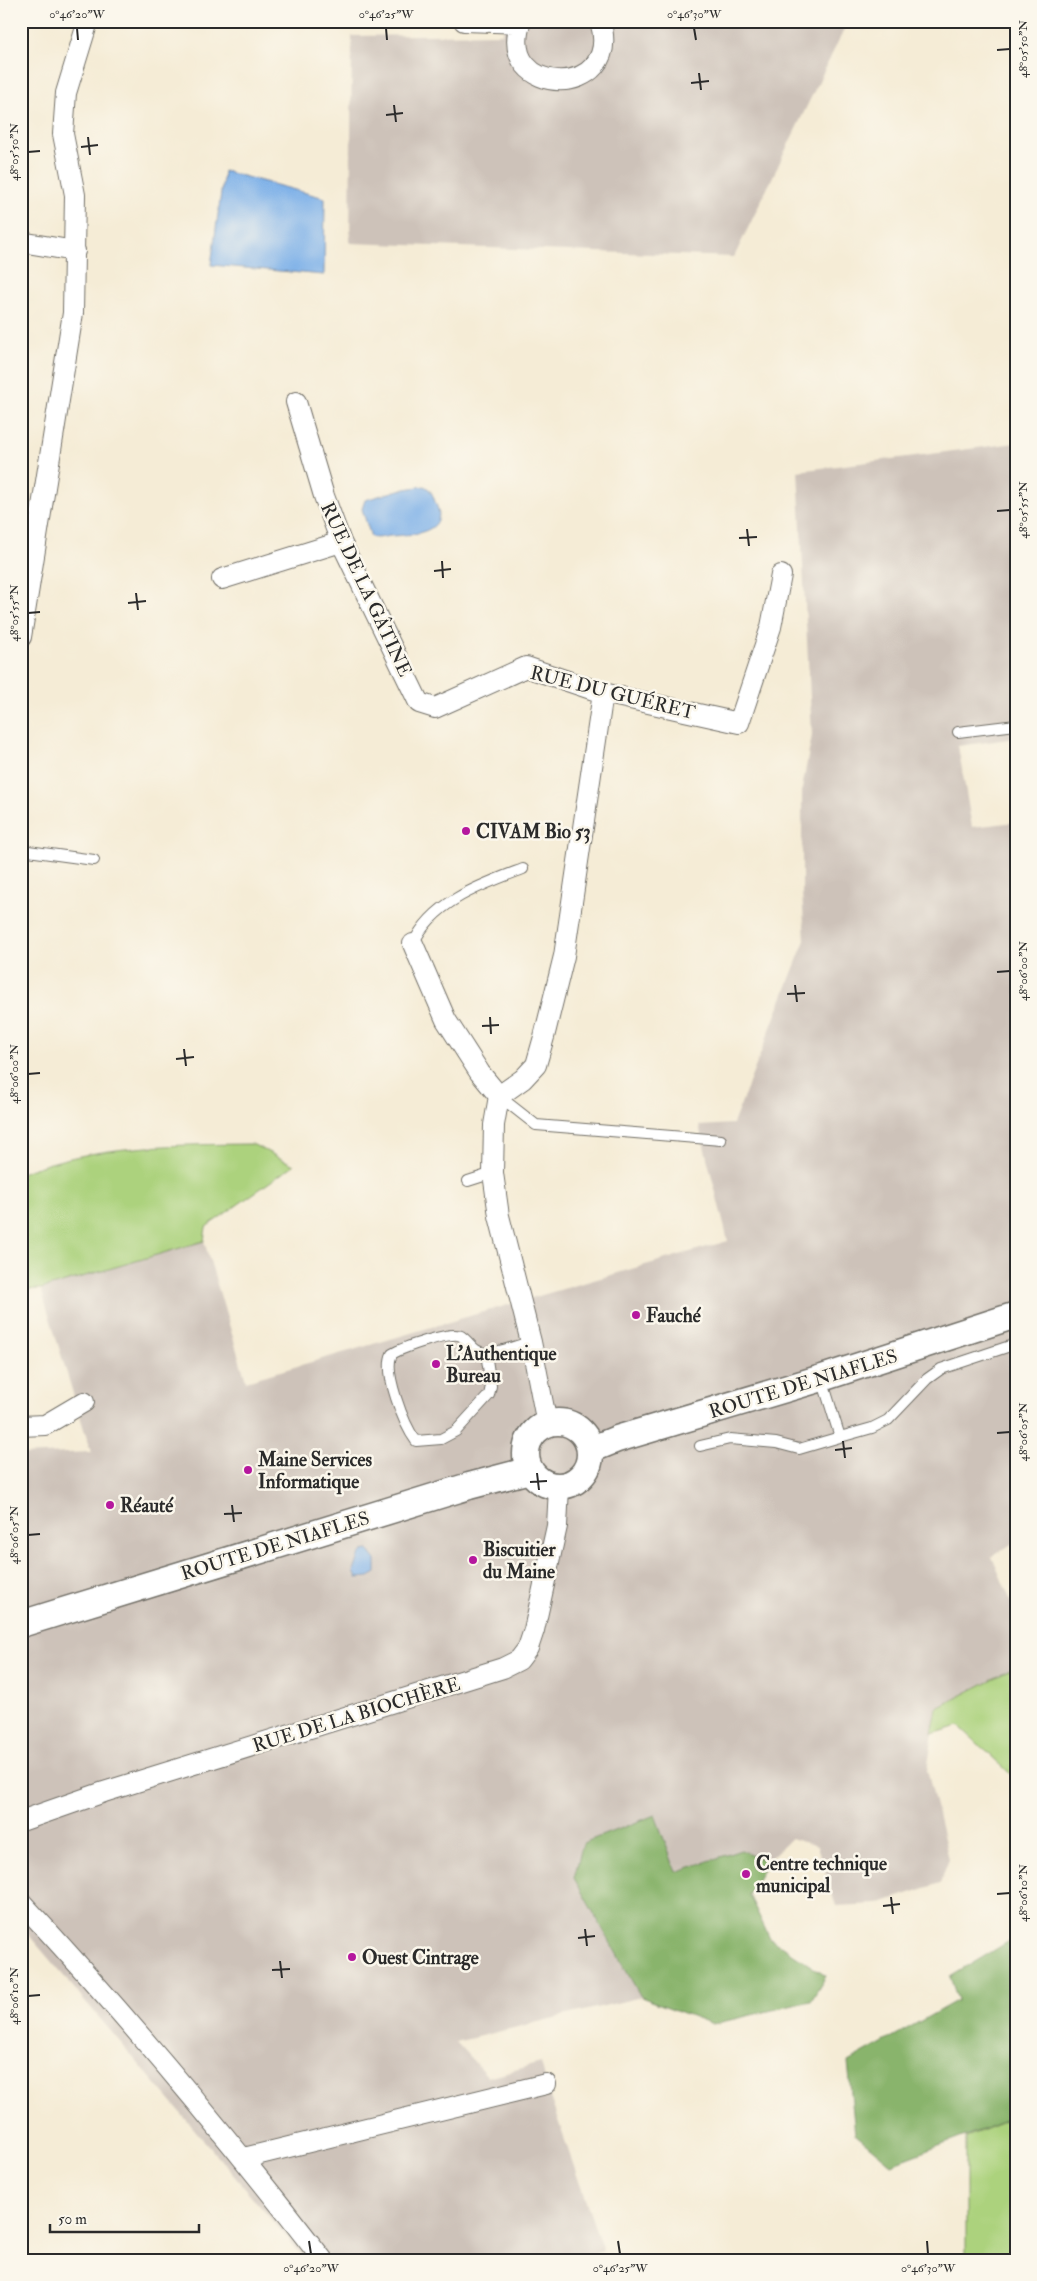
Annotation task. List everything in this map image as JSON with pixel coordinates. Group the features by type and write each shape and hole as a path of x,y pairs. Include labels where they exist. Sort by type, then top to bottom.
{"street":[{"path":"21,637 73,313 75,195 63,134 66,94 88,21"},
{"path":"464,21 520,22 517,37 519,51 525,64 535,74 548,80 562,82 576,79 598,61 603,47 604,33 600,21"},
{"path":"21,242 75,250"},
{"name":"RUE DE LA GÂTINE","path":"296,402 324,496 341,542 419,702 435,708"},
{"path":"222,578 341,542"},
{"name":"RUE DU GUÉRET","path":"435,708 526,667 603,693 739,723 770,627 781,575"},
{"path":"547,1424 531,1342 499,1216 493,1173 494,1125 499,1096 523,1079 536,1065 544,1036 564,956 603,693"},
{"path":"413,944 446,1020 480,1073 499,1096"},
{"name":"ROUTE DE NIAFLES","path":"590,1450 617,1439 822,1378 1016,1315"},
{"path":"21,1426 45,1426 84,1402"},
{"path":"556,1422 574,1426 587,1440 590,1450 586,1471 579,1479 559,1487 542,1483 530,1470 526,1452 532,1435 547,1424 556,1422"},
{"name":"ROUTE DE NIAFLES","path":"21,1624 469,1486 530,1470"},
{"name":"RUE DE LA BIOCHÈRE","path":"21,1821 104,1792 503,1668 519,1660 528,1648 534,1630 558,1526 559,1487"},
{"path":"21,1902 95,1982 244,2158 323,2260"},
{"path":"244,2158 546,2084"}],"lane":[{"path":"958,732 1016,725"},
{"path":"21,850 94,860"},
{"path":"413,944 418,934 435,913 453,900 523,868"},
{"path":"499,1096 536,1125 721,1140"},
{"path":"468,1181 493,1173"},
{"path":"486,1353 491,1386 489,1395 456,1431 442,1439 416,1441 407,1428 389,1369 392,1354 400,1349 457,1334 476,1351 486,1353 531,1342"},
{"path":"700,1446 730,1440 776,1443 798,1448 872,1428 888,1420 927,1379 941,1369 1016,1344"},
{"path":"822,1378 840,1437"}],"shaded area":[{"path":"506,21 848,21 734,257 350,243 352,36 502,34"},
{"path":"1016,443 1016,738 958,746 972,827 1016,822 1016,1131 1007,1133 1016,1177 1016,1541 992,1557 1016,1613 1016,1667 937,1709 927,1770 949,1859 940,1883 877,1904 836,1906 817,1846 791,1838 767,1861 741,1850 676,1872 574,1878 641,1997 456,2042 488,2077 541,2063 550,2097 603,2251 575,2260 306,2260 21,1926 21,1455 91,1452 41,1289 204,1241 246,1381 728,1241 699,1126 733,1124 805,940 802,893 802,789 812,735 798,471"}],"green space":[{"path":"252,1144 294,1165 206,1227 204,1241 41,1289 21,1290 21,1173 49,1163 106,1151 165,1146"},
{"path":"1016,1667 1016,1779 959,1726 932,1734 937,1708"},
{"path":"655,1815 676,1872 741,1850 767,1861 749,1895 770,1939 826,1976 811,2001 713,2024 641,1997 574,1878 583,1843"},
{"path":"1016,1937 1016,2117 891,2164 855,2134 848,2062 958,2000 950,1977"},
{"path":"1016,2117 1016,2260 966,2260 966,2137"}],"water":[{"path":"224,171 325,198 324,275 211,265"},
{"path":"424,486 432,493 439,514 437,522 433,527 407,535 371,537 362,509 365,500 399,490"},
{"path":"368,1550 376,1560 376,1573 369,1577 357,1578 354,1572 359,1556 363,1551"}],"place":[{"name":"CIVAM Bio 53","path":"466,831"},
{"name":"Fauché","path":"636,1315"},
{"name":"L'Authentique Bureau","path":"436,1364"},
{"name":"Maine Services Informatique","path":"248,1470"},
{"name":"Réauté","path":"110,1505"},
{"name":"Biscuitier du Maine","path":"473,1560"},
{"name":"Centre technique municipal","path":"746,1874"},
{"name":"Ouest Cintrage","path":"352,1957"}]}
